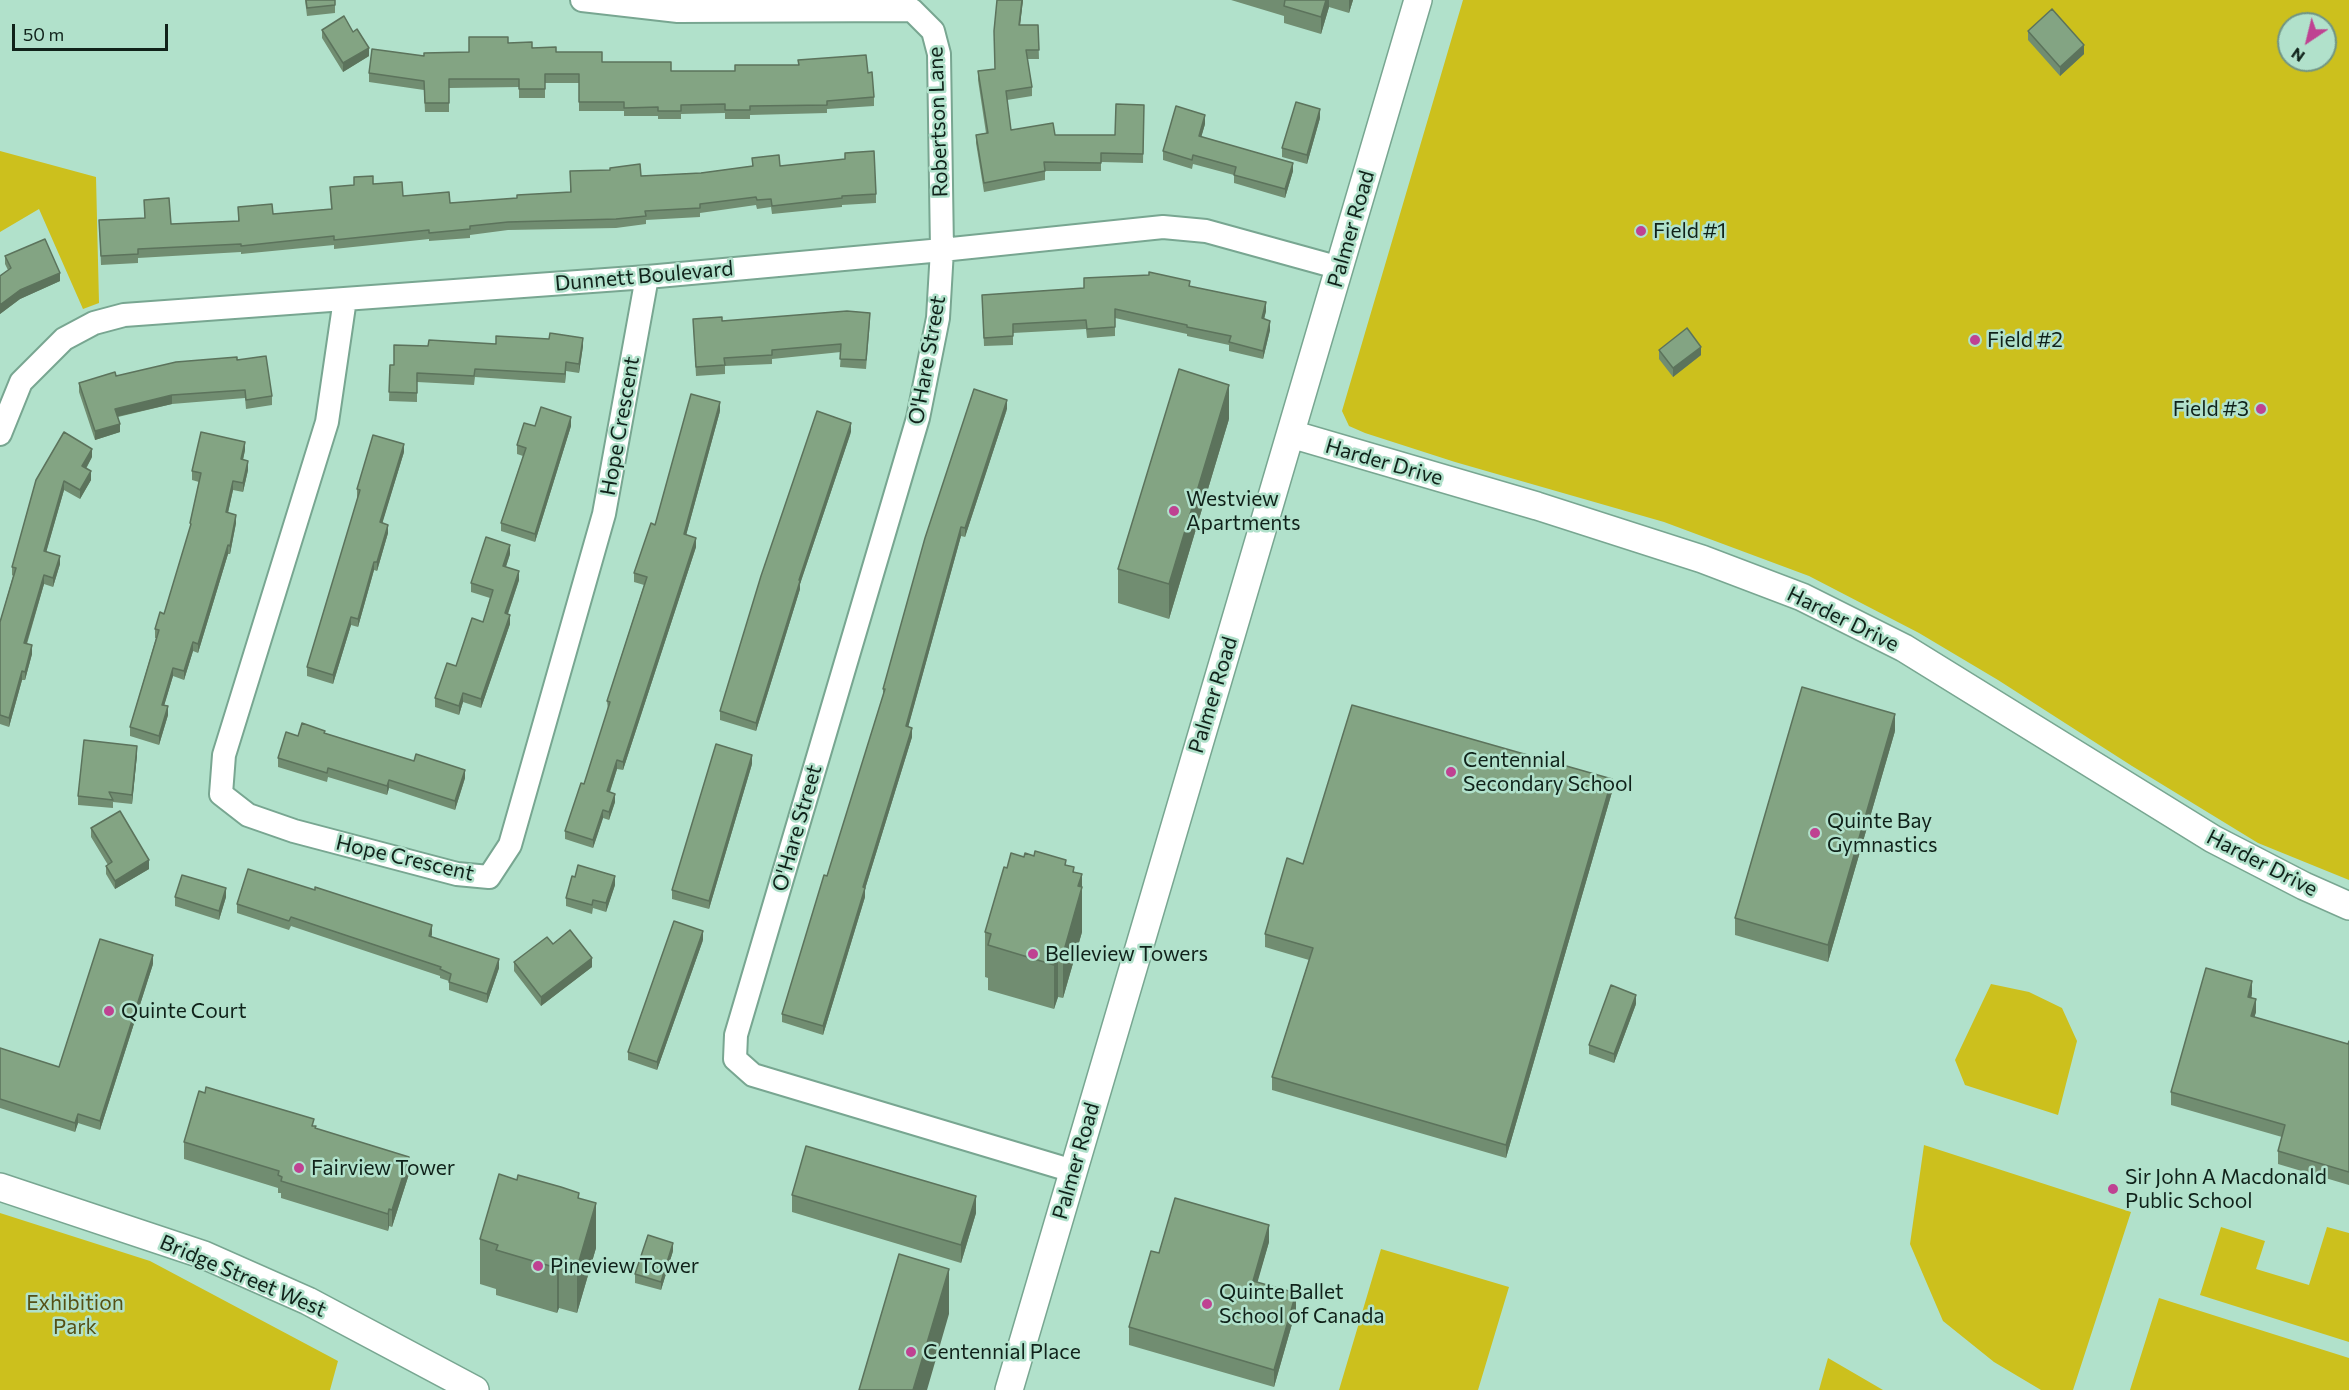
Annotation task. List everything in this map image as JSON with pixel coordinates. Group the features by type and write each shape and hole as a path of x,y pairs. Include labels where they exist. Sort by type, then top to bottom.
{"street":[{"name":"Robertson Lane","path":"582,0 678,11 912,10 933,32 939,54 942,250"},
{"name":"Palmer Road","path":"1009,1390 1418,0"},
{"name":"Dunnett Boulevard","path":"0,434 21,382 64,339 94,323 124,315 647,277 1163,227 1206,231 1340,268"},
{"name":"O'Hare Street","path":"942,250 938,318 918,418 736,1035 735,1059 753,1075 1073,1171"},
{"name":"Hope Crescent","path":"345,299 327,422 224,755 221,794 248,816 294,831 457,874 489,876 510,845 604,514 647,277"},
{"name":"Harder Drive","path":"1291,434 1548,509 1702,559 1802,597 1904,648 2213,839 2304,886 2349,906"},
{"name":"Bridge Street West","path":"0,1187 204,1255 308,1301 475,1390"}],"green space":[{"path":"1463,0 2349,0 2349,880 2258,843 1919,633 1809,576 1664,522 1455,462 1349,426 1342,411"},
{"path":"0,151 96,177 99,303 83,309 39,209 0,232"},
{"path":"1991,984 2029,992 2062,1008 2077,1041 2058,1115 1965,1085 1955,1060"},
{"path":"1924,1145 2131,1212 2073,1390 2041,1390 1994,1362 1943,1321 1910,1244"},
{"name":"Exhibition Park","path":"0,1213 150,1261 338,1361 330,1390 0,1390"},
{"path":"2221,1227 2265,1241 2256,1269 2309,1285 2327,1227 2349,1233 2349,1342 2200,1295"},
{"path":"1381,1249 1509,1287 1478,1390 1339,1390"},
{"path":"2159,1298 2349,1358 2349,1390 2130,1390"},
{"path":"1828,1358 1883,1390 1819,1390"}],"building":[{"path":"306,0 335,0 335,5 307,8"},
{"path":"997,0 1022,0 1019,25 1038,25 1039,50 1026,50 1032,87 1006,91 1011,130 1053,123 1055,135 1115,135 1116,104 1144,105 1143,154 1101,153 1101,163 1044,162 1045,171 984,183 976,135 988,133 978,71 995,69 994,31"},
{"path":"1285,0 1326,0 1321,17 1284,6"},
{"path":"2052,9 2084,45 2060,67 2028,31"},
{"path":"344,16 353,32 357,29 369,48 343,63 322,30"},
{"path":"469,37 508,37 508,43 532,42 532,48 556,47 556,52 602,52 602,62 671,62 671,71 735,71 735,65 799,65 798,60 866,55 868,73 872,72 874,97 827,101 827,105 750,106 750,110 725,110 725,104 681,105 681,111 658,111 658,107 624,108 624,102 579,102 579,74 545,74 545,89 519,89 519,79 449,79 449,103 425,103 424,81 369,73 372,49 424,56 424,53 469,52"},
{"path":"1296,102 1320,109 1307,155 1282,148"},
{"path":"1176,106 1205,115 1199,136 1293,163 1285,189 1234,175 1236,167 1193,155 1192,160 1163,151"},
{"path":"874,151 876,194 842,196 842,198 772,206 771,199 757,200 756,197 700,204 700,208 645,211 646,216 616,219 508,222 429,233 429,230 334,240 334,236 241,246 241,244 138,249 138,254 101,256 99,220 145,218 144,200 169,198 171,224 239,221 238,207 272,204 273,214 332,209 330,187 354,185 354,177 373,176 373,184 402,182 403,196 449,192 450,203 517,198 517,195 571,192 570,171 610,170 610,168 640,164 641,176 701,173 753,166 752,158 779,155 780,166 845,159 845,153"},
{"path":"45,239 60,273 20,290 0,305 0,276 11,268 5,256"},
{"path":"1149,272 1190,281 1189,286 1266,302 1262,318 1270,321 1263,351 1229,342 1231,336 1115,309 1115,327 1087,329 1086,320 1013,324 1013,336 984,338 982,295 1084,288 1084,278 1149,275"},
{"path":"847,311 870,313 866,360 840,359 841,344 772,350 772,355 724,358 725,365 696,367 693,319 722,317 722,321"},
{"path":"1687,328 1701,347 1673,368 1659,350"},
{"path":"550,333 583,338 579,364 566,362 565,374 475,369 474,376 417,373 417,393 389,392 390,365 394,365 394,345 428,346 429,340 496,344 496,336 549,339"},
{"path":"266,356 272,396 246,400 245,390 172,395 115,409 120,424 95,431 79,383 115,372 116,376 176,362 237,357 237,360"},
{"name":"Westview Apartments","path":"1179,369 1229,385 1169,584 1118,569"},
{"path":"974,389 1007,400 965,528 961,527 906,726 912,728 823,1026 782,1014 824,875 827,876 885,689 883,689 925,538"},
{"path":"691,394 720,402 684,534 696,538 623,762 617,760 607,791 615,794 609,812 603,810 593,840 565,831 581,783 584,784 610,702 607,701 647,577 634,573 651,523 655,525"},
{"path":"541,407 571,417 535,534 501,523 526,448 517,445 524,423 535,426"},
{"path":"817,411 851,423 799,580 756,723 720,711 761,576"},
{"path":"64,432 92,449 82,466 91,471 80,490 64,481 44,551 60,556 53,578 44,575 24,643 32,645 9,718 0,715 0,622 16,568 12,567 36,480"},
{"path":"201,432 245,442 241,459 248,461 243,483 233,481 226,512 236,515 230,546 228,545 198,644 193,642 184,671 173,668 162,705 168,706 159,736 130,727 159,630 155,629 160,612 164,614 191,524 201,473 192,471"},
{"path":"373,435 404,444 380,522 388,525 377,562 374,562 358,619 351,617 333,675 307,667 360,490 357,489"},
{"path":"486,537 510,545 503,566 519,571 505,613 510,615 481,699 463,693 459,706 435,698 447,663 456,666 472,618 483,622 493,590 471,583"},
{"name":"Quinte Bay Gymnastics","path":"1802,687 1895,714 1828,945 1735,918"},
{"path":"1352,705 1612,779 1506,1145 1272,1077 1313,948 1265,934 1287,858 1303,864"},
{"path":"302,723 325,731 324,733 414,761 416,754 465,770 455,801 389,780 387,786 328,768 327,773 278,758 286,732 298,736"},
{"path":"84,740 137,746 132,795 109,792 113,800 78,796"},
{"path":"716,744 752,755 709,901 672,890"},
{"path":"120,811 149,860 115,881 106,866 112,862 91,828"},
{"path":"1035,851 1066,860 1065,865 1074,867 1073,872 1082,874 1078,886 1082,887 1063,954 1058,952 1054,965 988,945 991,934 985,932 1004,867 1007,868 1011,853 1024,857 1025,853 1034,856"},
{"path":"578,865 615,876 606,903 593,900 592,905 566,898 572,876 575,877"},
{"path":"248,869 315,890 315,887 432,925 429,936 499,959 487,994 449,982 451,974 440,969 441,967 291,917 289,921 237,904"},
{"path":"182,875 226,888 219,911 175,897"},
{"path":"674,921 703,931 657,1062 628,1052"},
{"path":"570,930 592,958 541,997 514,962 547,937 553,944"},
{"name":"Quinte Court","path":"100,939 153,955 100,1121 78,1114 75,1123 0,1099 0,1048 59,1067"},
{"path":"2206,968 2252,981 2248,997 2256,999 2251,1016 2348,1044 2349,1041 2349,1172 2278,1151 2285,1125 2171,1092"},
{"path":"1611,985 1636,995 1614,1054 1589,1045"},
{"name":"Fairview Tower","path":"206,1087 314,1119 312,1126 316,1126 315,1128 409,1157 392,1210 389,1209 388,1214 281,1181 279,1171 184,1142 199,1091 205,1093"},
{"path":"806,1146 976,1196 961,1245 792,1195"},
{"path":"499,1174 517,1180 518,1175 561,1187 579,1193 578,1198 596,1203 577,1268 559,1263 557,1268 496,1250 498,1245 480,1239"},
{"name":"Quinte Ballet School of Canada","path":"1175,1198 1269,1225 1253,1281 1296,1293 1274,1370 1129,1327 1151,1251 1159,1253"},
{"path":"648,1235 673,1243 661,1282 635,1274"},
{"path":"899,1254 949,1269 913,1390 859,1390"}],"place":[{"name":"Field #1","path":"1641,231"},
{"name":"Field #2","path":"1975,340"},
{"name":"Field #3","path":"2261,409"},
{"name":"Westview Apartments","path":"1174,511"},
{"name":"Centennial Secondary School","path":"1451,772"},
{"name":"Quinte Bay Gymnastics","path":"1815,833"},
{"name":"Belleview Towers","path":"1033,954"},
{"name":"Quinte Court","path":"109,1011"},
{"name":"Fairview Tower","path":"299,1168"},
{"name":"Sir John A Macdonald Public School","path":"2113,1189"},
{"name":"Pineview Tower","path":"538,1266"},
{"name":"Quinte Ballet School of Canada","path":"1207,1304"},
{"name":"Centennial Place","path":"911,1352"}]}
